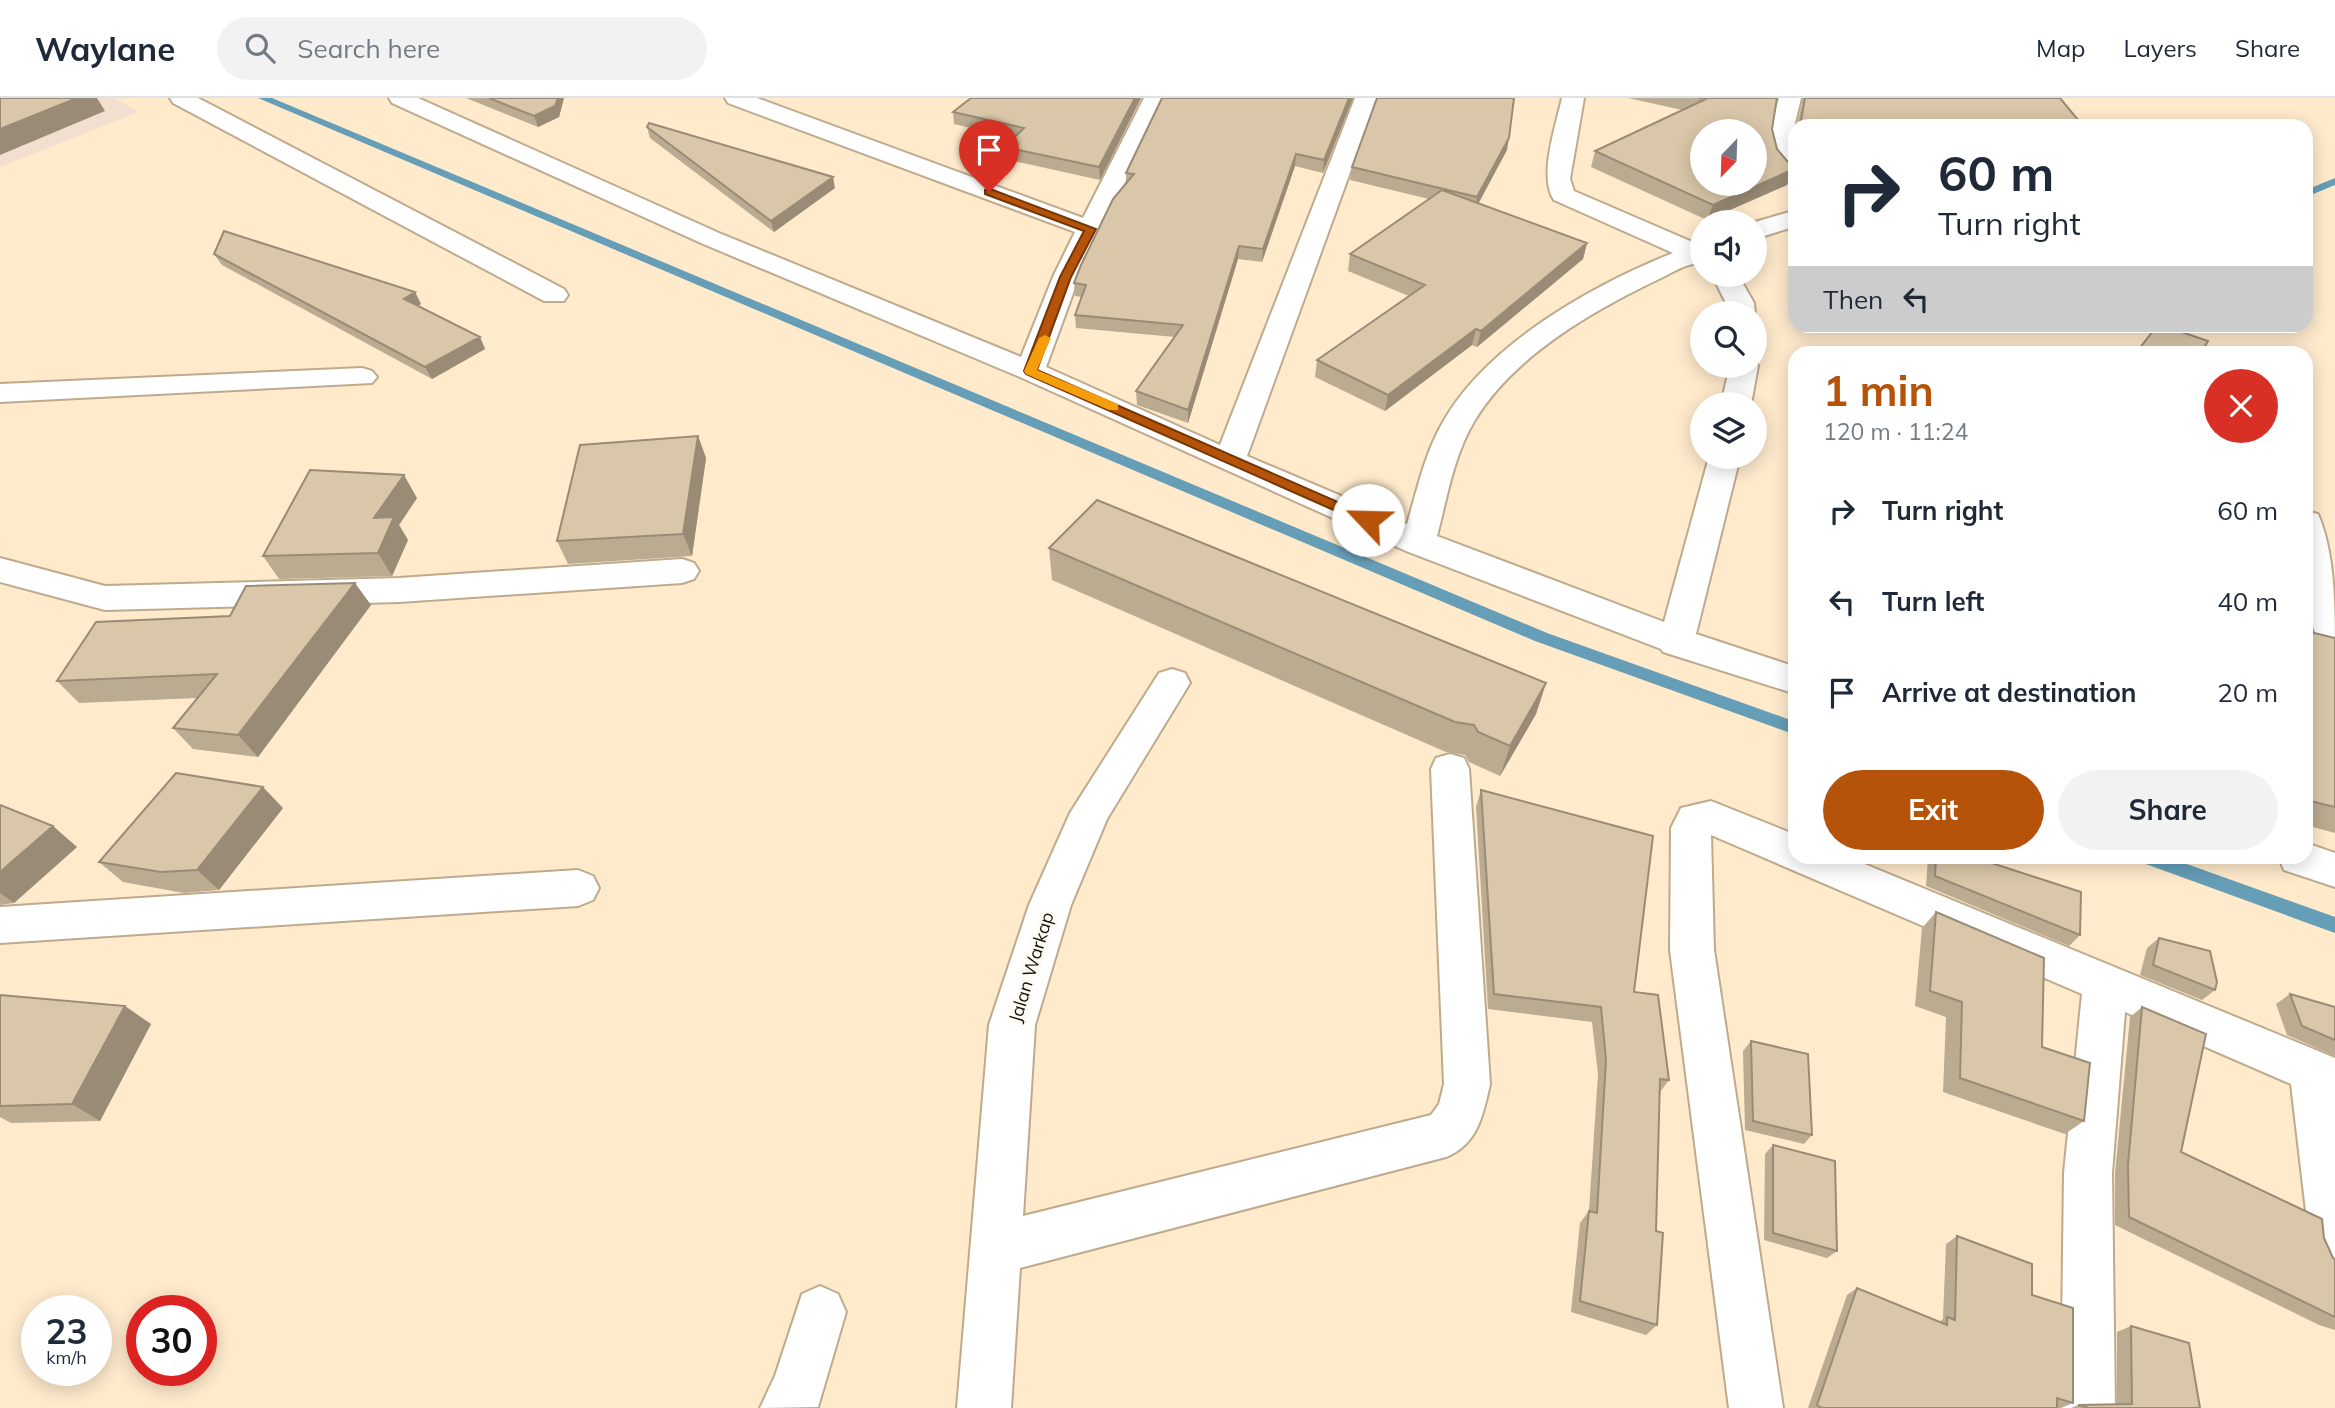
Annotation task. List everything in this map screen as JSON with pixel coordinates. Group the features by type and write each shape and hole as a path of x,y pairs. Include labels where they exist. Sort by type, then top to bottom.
{"street":[{"path":"181,98 554,295"},
{"path":"400,98 710,238 1030,371 1418,543 1676,643 1788,678"},
{"path":"736,98 1090,229"},
{"path":"1030,371 1066,277 1155,98"},
{"path":"1230,458 1307,261 1366,98"},
{"path":"1573,98 1558,179 1563,195 1690,248"},
{"path":"1788,169 1777,150 1790,98"},
{"path":"1767,227 1788,219"},
{"path":"1418,543 1439,470 1458,422 1476,394 1516,358 1575,313 1690,258"},
{"path":"0,393 362,377"},
{"path":"1676,643 1722,469"},
{"path":"2313,551 2335,638"},
{"path":"0,570 105,598 399,590 682,571"},
{"name":"Jalan Warkap","path":"984,1408 1012,1025 1050,905 1090,813 1172,682"},
{"path":"994,1249 1446,1134 1460,1113 1467,1084 1450,769"},
{"path":"1756,1408 1692,950 1691,828 1695,820 1712,817 1788,850"},
{"path":"2313,863 2335,870"},
{"path":"1821,864 2324,1075 2335,1245"},
{"path":"0,925 578,888"},
{"path":"2088,1408 2088,1173 2105,982"},
{"path":"788,1408 799,1388 820,1312"}],"shaded area":[{"path":"115,98 139,112 0,167 0,100"}],"building":[{"path":"0,98 77,98 0,129"},
{"path":"489,98 558,98 555,106 534,116"},
{"path":"971,98 1135,98 1099,167 1004,147 1024,128 953,112"},
{"path":"1162,98 1349,98 1324,160 1296,154 1263,249 1239,246 1188,410 1136,391 1183,325 1075,315 1086,285 1074,283 1081,265 1113,199 1134,174 1126,173"},
{"path":"1377,98 1514,98 1509,138 1477,197 1352,167"},
{"path":"1699,98 1777,98 1772,129 1777,149 1788,162 1788,172 1768,181 1768,119 1690,119 1690,194 1595,151 1706,99"},
{"path":"1805,98 2060,98 2077,119 1801,119"},
{"path":"649,123 833,177 771,221 647,127"},
{"path":"1442,190 1587,243 1481,331 1476,329 1388,395 1317,360 1425,285 1350,254"},
{"path":"1693,196 1733,196 1713,205"},
{"path":"224,231 415,292 404,299 480,337 425,367 214,254"},
{"path":"2152,333 2185,333 2208,341 2205,346 2141,346"},
{"path":"698,436 683,534 557,541 580,445"},
{"path":"310,470 404,475 374,518 394,517 378,553 263,556"},
{"path":"1097,500 1546,683 1510,746 1478,732 1474,725 1455,722 1049,548"},
{"path":"355,583 238,735 173,728 217,674 57,681 96,622 230,616 246,586"},
{"path":"2313,633 2335,638 2335,807 2313,802"},
{"path":"176,773 263,787 197,870 161,872 99,862"},
{"path":"1481,790 1653,836 1634,992 1658,995 1669,1080 1660,1079 1656,1231 1663,1233 1657,1325 1580,1301 1589,1211 1597,1213 1606,1060 1601,1007 1494,994"},
{"path":"0,805 53,826 0,872"},
{"path":"1936,864 1995,864 2081,892 2080,935 1935,876"},
{"path":"1936,912 2044,958 2042,1047 2090,1063 2084,1121 1960,1078 1962,1002 1930,991"},
{"path":"2159,938 2210,951 2217,982 2215,990 2153,965"},
{"path":"2290,994 2335,1007 2335,1040 2302,1026"},
{"path":"0,995 125,1006 72,1104 0,1106"},
{"path":"2142,1007 2206,1034 2181,1152 2322,1219 2324,1238 2335,1259 2335,1317 2129,1217 2128,1165"},
{"path":"1751,1041 1808,1054 1812,1135 1753,1121"},
{"path":"1773,1145 1835,1161 1837,1251 1773,1233"},
{"path":"1957,1236 2032,1264 2032,1295 2073,1308 2073,1403 2057,1398 2057,1408 1822,1408 1817,1405 1857,1288 1947,1325 1947,1317 1955,1320"},
{"path":"2131,1326 2189,1343 2200,1408 2089,1408 2078,1405 2132,1404"}],"waterway":[{"path":"263,98 1541,637 1788,726"},
{"path":"2313,191 2335,181"},
{"path":"2167,864 2335,925"}],"slow traffic":[{"path":"1045,338 1030,371 1113,407"}],"route":[{"path":"989,192 1090,229 1066,277 1047,333 1030,371 1368,520"}]}
